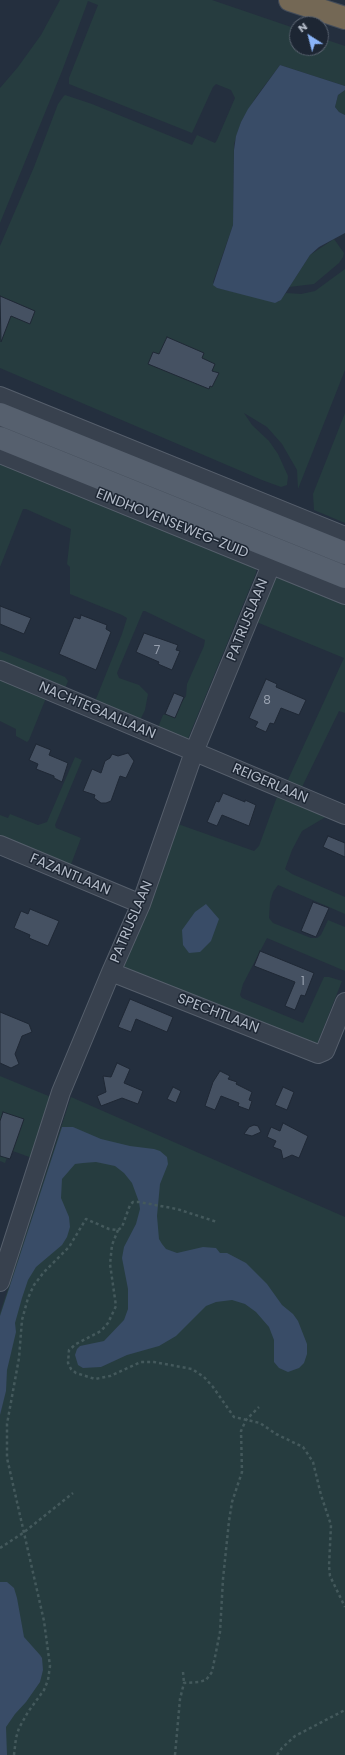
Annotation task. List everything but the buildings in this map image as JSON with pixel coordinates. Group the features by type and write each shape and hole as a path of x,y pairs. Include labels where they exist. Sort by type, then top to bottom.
{"highway":[{"path":"290,0 345,18"}],"main road":[{"path":"0,414 345,554"},
{"name":"EINDHOVENSEWEG-ZUID","path":"0,438 345,577"}],"street":[{"path":"0,396 345,536"},
{"name":"EINDHOVENSEWEG-ZUID","path":"0,454 345,594"},
{"name":"PATRIJSLAAN","path":"0,1282 5,1246 61,1092 141,904 194,752 271,565"},
{"name":"NACHTEGAALLAAN","path":"0,670 194,752"},
{"name":"REIGERLAAN","path":"194,752 345,815"},
{"name":"FAZANTLAAN","path":"0,845 141,904"},
{"name":"SPECHTLAAN","path":"111,972 318,1054 325,1051 345,1002"}],"path":[{"path":"217,1222 159,1204 133,1202 130,1205 122,1227 118,1230 112,1245 110,1264 116,1306 108,1323 101,1331 76,1344 69,1350 68,1363 71,1369 76,1373 95,1379 110,1376 141,1362 154,1362 192,1369 204,1377 213,1387 234,1417 260,1423 276,1434 303,1447 314,1462 321,1495 331,1525 330,1576 345,1607"},
{"path":"14,1755 19,1728 28,1712 44,1690 48,1680 50,1666 44,1621 7,1458 7,1424 19,1358 22,1320 26,1303 34,1285 44,1272 69,1247 86,1219 109,1230 118,1230"},
{"path":"184,1682 190,1683 206,1680 212,1672 220,1632 223,1579 229,1521 232,1502 242,1472 241,1431 247,1420 259,1407"},
{"path":"0,1548 23,1533 73,1493"},
{"path":"175,1755 180,1699 184,1682 183,1672"},
{"path":"277,1755 295,1736 345,1710"}],"green space":[{"path":"60,0 212,0 289,26 289,56 329,56 329,41 345,46 345,86 280,65 256,97 241,122 234,144 233,225 213,282 217,288 278,302 286,293 301,294 315,291 345,269 345,370 298,489 297,470 282,444 267,427 244,413 252,425 269,441 278,454 288,476 287,485 281,487 262,480 0,368 0,246 34,167 58,104 63,97 65,95 92,104 192,145 197,135 215,143 235,98 231,90 216,84 213,87 192,133 69,84 69,78 98,5 88,1 62,71 0,223 0,88 18,67 41,35"},
{"path":"345,90 345,115 339,112 335,107 338,95"},
{"path":"334,239 344,253 339,263 314,284 289,287 310,255"},
{"path":"345,413 345,523 314,510 313,494"},
{"path":"0,459 256,568 256,573 187,741 157,730 163,715 175,712 186,696 187,684 204,646 205,640 143,611 117,673 119,678 139,685 148,694 145,710 139,722 94,704 127,618 70,594 70,567 67,564 71,529 26,509 23,509 0,567"},
{"path":"274,572 345,600 345,713 339,711 301,789 287,782 344,658 254,621"},
{"path":"0,651 65,677 68,681 64,691 0,665"},
{"path":"0,679 46,698 27,742 16,736 16,729 0,721"},
{"path":"75,757 82,760 55,825 56,828 81,838 70,867 0,838 0,815 8,818 10,814 38,825 47,822"},
{"path":"278,794 329,815 302,831 292,850 285,869 292,874 345,897 345,914 278,885 273,892 270,902 269,918 273,923 311,938 317,938 321,935 328,920 345,927 345,971 267,938 243,984 240,995 242,998 303,1023 324,977 342,981 318,1042 314,1046 124,968 123,966 178,824 254,851 259,846"},
{"path":"0,1076 51,1097 32,1158 10,1150 5,1163 0,1161"},
{"path":"71,1097 345,1217 345,1755 0,1755 0,1313"}],"water":[{"path":"280,65 345,86 345,90 338,95 335,107 339,112 345,115 345,233 319,247 310,255 281,300 275,303 217,288 213,285 233,225 234,150 236,136 248,109"},
{"path":"206,904 219,919 211,941 200,952 189,953 183,945 182,930 195,912"},
{"path":"62,1127 73,1127 101,1139 130,1146 154,1149 160,1151 167,1157 168,1164 160,1184 157,1216 159,1239 162,1244 166,1249 177,1253 203,1247 216,1248 220,1253 227,1253 246,1263 267,1284 282,1305 293,1314 298,1321 307,1344 307,1354 304,1363 299,1368 288,1372 279,1368 274,1362 274,1340 269,1327 256,1312 245,1304 232,1300 216,1302 206,1306 176,1336 159,1346 127,1355 101,1367 83,1368 78,1365 75,1355 80,1346 104,1341 124,1320 128,1309 128,1289 122,1258 124,1247 136,1224 140,1209 132,1183 124,1173 115,1166 96,1162 75,1164 62,1179 61,1198 69,1217 70,1227 67,1237 62,1245 36,1267 28,1280 15,1323 16,1332 7,1370 6,1391 0,1415 0,1316"},
{"path":"0,1582 7,1582 14,1588 24,1637 42,1658 43,1670 40,1682 6,1727 7,1755 0,1755"}]}
